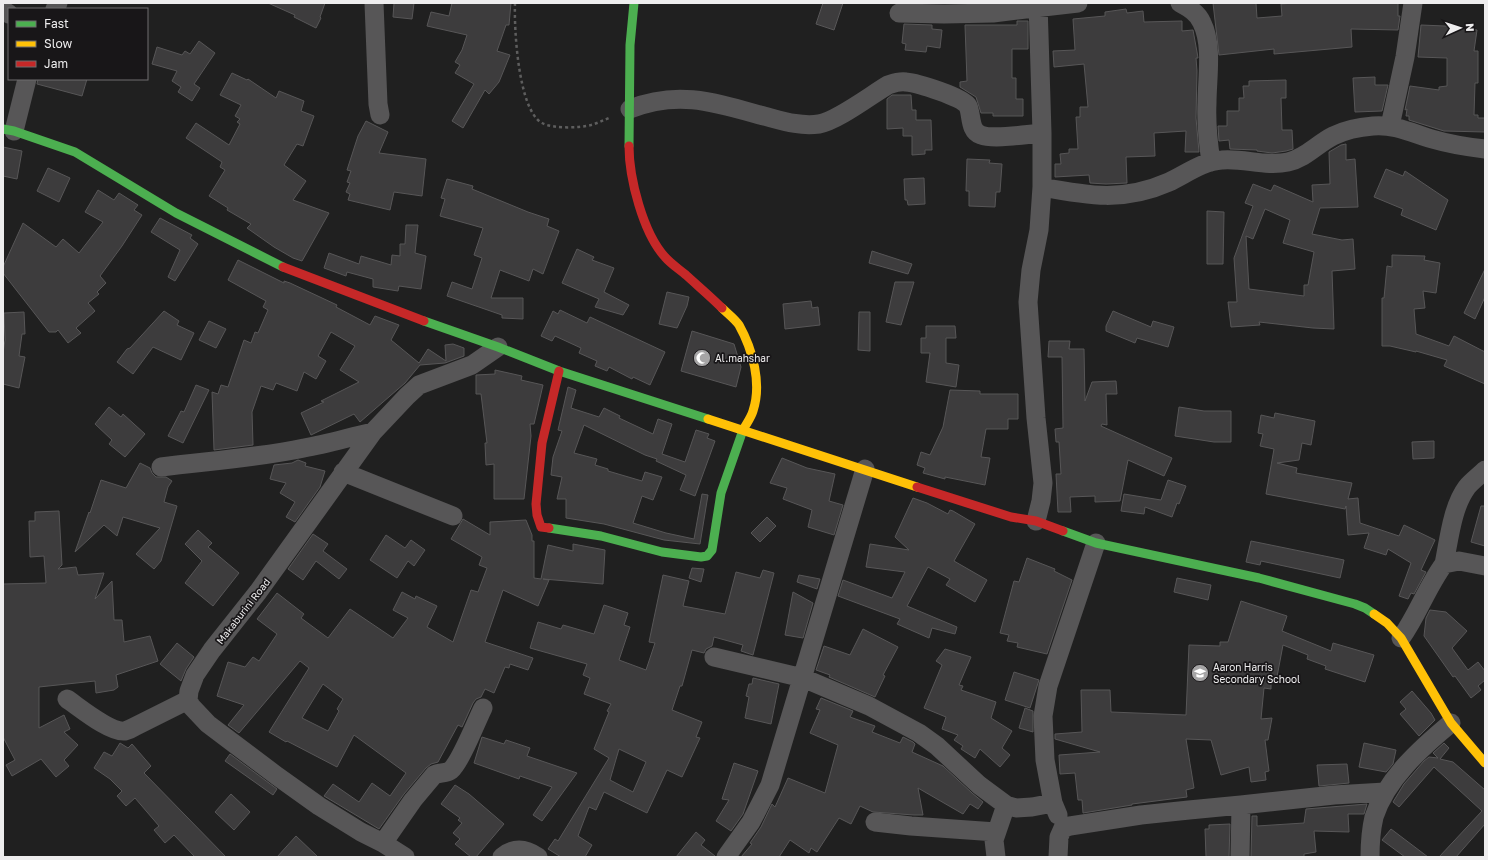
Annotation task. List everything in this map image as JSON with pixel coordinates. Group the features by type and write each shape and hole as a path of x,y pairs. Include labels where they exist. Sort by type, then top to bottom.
{"street":[{"path":"374,3 378,104 380,115"},
{"path":"560,371 542,443 536,504 537,515 541,527 601,536 662,552 701,557 707,556 712,550 721,493 743,430 753,412 757,394 757,379 746,340 738,324 707,293 666,258 656,246 648,232 638,200 631,168 629,135 630,45 634,3"},
{"path":"899,14 993,13 1038,5 1078,3"},
{"path":"1180,3 1195,12 1202,22 1206,34 1208,51 1207,131 1211,162"},
{"path":"1390,126 1405,57 1413,3"},
{"path":"1036,521 1043,484 1036,418 1028,302 1039,230 1042,187 1042,132 1038,5"},
{"path":"27,80 9,130 75,152 176,213 288,269 560,371 1011,517 1036,521 1096,543 1259,578 1365,608 1387,623 1401,638 1451,723 1485,763"},
{"path":"630,108 658,100 695,99 786,122 816,124 834,118 888,85 896,82 905,82 932,89 962,101 968,106 974,128 980,135 994,137 1042,132"},
{"path":"1042,187 1077,194 1117,196 1144,192 1211,162 1222,160 1265,163 1288,162 1303,157 1333,136 1358,128 1375,126 1400,128 1434,140 1466,147 1485,149"},
{"name":"Makaburini Road","path":"188,700 189,691 195,675 267,579 373,432 407,396 420,385 472,365 498,347"},
{"path":"161,467 245,458 289,451 373,432"},
{"path":"726,857 751,822 770,785 865,469"},
{"path":"1401,638 1411,623 1435,576 1444,564 1459,499 1467,486 1485,470"},
{"path":"343,472 453,516"},
{"path":"1070,826 1061,819 1056,812 1053,803 1045,760 1042,716 1048,686 1096,543"},
{"path":"1444,564 1459,561 1485,566"},
{"path":"714,657 803,678 869,706 919,733 937,746 979,785 1006,805 1016,808 1053,803"},
{"path":"67,699 106,725 116,730 126,731 188,700 191,706 208,724 277,776 355,828 383,843 404,857"},
{"path":"383,843 413,800 434,775 437,773 447,772 452,769 460,757 483,708"},
{"path":"1370,857 1374,818 1385,792 1422,747 1451,723"},
{"path":"1058,857 1059,837 1063,828 1070,826 1141,815 1241,806 1334,795 1385,792"},
{"path":"996,857 994,840 1006,805"},
{"path":"1240,857 1241,806"},
{"path":"875,822 996,832"},
{"path":"502,857 507,853 519,849 538,857"}],"path":[{"path":"515,3 517,59 530,108 538,120 543,124 555,127 591,125 630,108"}],"building":[{"path":"268,3 325,3 320,17 321,18 316,28 294,17 295,15"},
{"path":"394,3 414,3 412,19 393,17"},
{"path":"452,3 511,3 509,25 506,25 497,51 510,55 499,82 489,94 485,90 463,128 452,121 474,84 455,73 460,65 455,62 462,50 467,35 427,26 431,12 449,16"},
{"path":"823,3 843,3 834,30 816,24"},
{"path":"1213,3 1256,3 1257,18 1282,16 1281,4 1398,3 1398,16 1400,16 1398,30 1351,29 1352,47 1274,54 1274,49 1219,55"},
{"path":"1126,9 1127,13 1143,11 1144,22 1182,21 1182,31 1193,30 1198,58 1196,58 1196,118 1199,152 1185,152 1186,131 1154,133 1155,156 1126,157 1127,183 1090,183 1089,175 1055,177 1055,164 1061,164 1060,154 1069,153 1069,149 1078,149 1076,117 1080,117 1080,107 1088,107 1084,64 1054,67 1053,51 1075,50 1073,19 1105,16 1105,12"},
{"path":"1017,21 1028,21 1028,49 1012,49 1012,78 1016,78 1016,99 1023,99 1023,116 993,116 993,113 981,113 976,97 960,87 960,82 967,81 965,25 1017,25"},
{"path":"904,24 932,25 932,29 942,30 940,48 927,46 926,52 905,50 906,44 902,43"},
{"path":"1421,25 1477,30 1474,51 1478,51 1478,83 1475,83 1474,115 1478,115 1478,118 1485,118 1485,132 1444,131 1409,120 1409,116 1406,116 1407,109 1405,110 1410,86 1439,90 1439,87 1447,86 1447,58 1418,57"},
{"path":"199,41 215,53 194,84 200,88 192,101 178,92 181,87 172,81 177,71 152,64 157,47 182,55 185,51 190,54"},
{"path":"232,73 247,80 248,79 276,98 279,91 304,101 301,111 314,116 303,146 297,144 284,165 306,181 293,200 329,213 302,261 293,258 274,247 247,228 251,224 227,210 228,208 209,196 225,170 220,167 222,162 186,138 196,123 229,145 240,124 237,122 240,119 235,116 241,105 220,95"},
{"path":"1375,77 1375,85 1388,85 1382,111 1355,112 1353,78"},
{"path":"38,80 87,80 82,96 37,84"},
{"path":"1286,80 1286,98 1281,98 1282,130 1292,130 1293,149 1272,153 1257,150 1230,149 1229,140 1219,141 1218,126 1227,126 1227,111 1239,111 1239,98 1244,98 1243,86 1249,86 1249,81"},
{"path":"892,95 911,95 912,110 916,110 916,120 931,120 932,150 925,150 925,154 912,155 912,136 903,136 903,128 887,129 887,99"},
{"path":"366,121 388,132 379,153 426,159 422,196 394,192 390,210 348,200 350,194 346,192 350,183 347,182 351,171 347,170 358,136"},
{"path":"1346,144 1346,160 1355,159 1358,207 1320,208 1312,234 1342,240 1353,239 1355,269 1332,271 1334,329 1259,322 1260,325 1231,327 1228,302 1237,302 1234,258 1253,206 1245,203 1253,184 1271,191 1274,185 1313,202 1312,185 1330,184 1329,152 1341,145","holes":["1265,209 1290,220 1283,243 1314,252 1308,285 1304,285 1304,296 1249,289 1246,236 1253,239"]},
{"path":"3,147 22,151 17,179 3,176"},
{"path":"967,159 990,160 989,163 1002,164 1000,192 996,192 995,207 969,206 969,191 966,191"},
{"path":"48,168 70,178 59,202 37,191"},
{"path":"1386,169 1403,176 1405,171 1448,200 1436,230 1401,215 1403,209 1374,197"},
{"path":"924,178 925,204 908,205 907,200 905,200 904,179"},
{"path":"447,179 473,186 472,189 549,219 547,226 559,231 543,274 533,269 529,281 500,270 491,298 523,298 523,319 502,318 502,315 447,296 452,282 472,289 482,258 474,255 483,228 440,216 445,199 441,198"},
{"path":"98,190 114,200 119,193 138,205 134,210 142,215 100,276 106,283 97,292 99,294 88,303 95,311 76,328 81,333 68,343 58,330 56,332 49,332 3,273 3,267 23,223 56,247 63,239 79,253 103,222 85,212"},
{"path":"1207,211 1224,212 1223,264 1207,264"},
{"path":"160,218 192,235 190,238 198,244 175,281 168,277 180,250 151,232"},
{"path":"406,225 418,225 415,253 426,256 421,289 399,286 398,291 373,287 373,279 347,272 346,276 324,268 329,253 359,264 361,256 391,265 392,255 400,256 400,244 405,244"},
{"path":"577,249 594,257 592,260 614,268 604,292 629,305 623,315 595,307 599,299 562,283"},
{"path":"872,251 912,264 908,274 869,263"},
{"path":"1392,255 1425,256 1424,260 1440,263 1436,293 1423,291 1425,308 1414,309 1416,334 1449,346 1454,336 1485,352 1485,384 1444,366 1447,360 1416,351 1382,346 1382,298 1384,298 1387,266 1392,267"},
{"path":"238,260 284,283 284,281 290,283 337,305 336,307 370,325 375,316 399,325 391,340 419,363 428,349 446,361 445,345 453,344 464,348 464,356 445,363 420,365 405,383 360,422 354,414 311,435 301,413 359,382 340,370 355,346 331,332 318,356 326,361 316,379 304,372 297,391 276,383 273,390 261,386 252,412 253,445 214,450 212,392 218,394 221,385 228,387 244,340 251,343 255,332 258,333 268,310 263,307 266,301 228,280"},
{"path":"1485,269 1485,297 1475,319 1464,313"},
{"path":"895,282 914,282 901,325 886,322"},
{"path":"667,292 689,297 687,306 677,328 659,324"},
{"path":"811,301 812,308 818,307 820,325 785,329 783,304"},
{"path":"560,310 587,323 590,317 665,352 650,385 633,377 632,379 609,367 607,371 595,366 597,361 579,353 581,348 555,336 552,341 541,336 553,311 558,314"},
{"path":"164,311 179,321 177,325 194,333 181,360 153,347 133,374 117,362 127,349 130,348"},
{"path":"1113,311 1151,327 1153,321 1174,327 1168,347 1137,338 1135,343 1106,331 1106,326"},
{"path":"24,312 25,334 22,334 19,356 25,357 19,388 3,384 3,353 5,340 4,313"},
{"path":"859,312 870,312 870,351 858,350"},
{"path":"209,321 226,329 216,348 199,340"},
{"path":"926,326 955,326 956,338 946,338 946,363 959,365 956,387 926,382 930,353 921,353 921,338 926,338"},
{"path":"692,331 734,344 741,367 736,387 681,371"},
{"path":"1049,341 1070,341 1069,349 1084,349 1085,401 1092,382 1116,381 1117,394 1106,394 1107,425 1102,424 1101,426 1172,458 1164,476 1128,460 1120,501 1095,502 1095,496 1070,497 1071,512 1058,512 1056,474 1061,474 1059,442 1056,442 1055,429 1063,428 1062,357 1048,357"},
{"path":"495,370 522,376 521,380 543,385 534,424 530,424 531,436 524,499 494,499 494,464 486,465 485,443 487,443 481,394 476,394 476,375 495,374"},
{"path":"196,385 209,390 183,443 168,436 181,411 184,412"},
{"path":"568,387 576,390 571,408 599,417 604,408 620,416 619,418 653,434 658,419 672,424 662,454 685,462 696,430 709,434 707,438 715,441 695,496 680,490 686,475 656,461 657,459 645,455 584,425 574,453 597,459 595,465 608,469 608,471 642,481 645,472 662,477 653,500 642,496 633,523 666,533 694,539 702,494 708,495 700,544 664,540 604,524 566,518 566,499 557,499 562,477 551,475 553,457 562,431 558,430"},
{"path":"950,390 980,391 980,394 1018,394 1018,419 1008,419 1008,429 986,429 981,457 990,458 985,485 945,477 945,479 923,473 925,468 917,465 921,452 930,455 943,427"},
{"path":"109,407 121,417 123,414 145,434 125,457 109,444 112,440 95,424"},
{"path":"1179,407 1204,411 1231,411 1231,442 1214,442 1175,436"},
{"path":"1275,413 1315,421 1311,445 1302,443 1299,460 1277,463 1297,468 1296,473 1352,483 1348,499 1358,498 1360,523 1399,536 1404,525 1435,540 1421,570 1426,572 1414,594 1411,593 1408,599 1399,596 1411,563 1388,549 1386,555 1364,548 1369,533 1348,535 1346,506 1345,509 1266,494 1274,449 1260,446 1263,434 1258,433 1261,415 1274,418"},
{"path":"1434,441 1434,458 1413,459 1412,442"},
{"path":"782,458 807,468 835,474 829,501 843,505 834,535 808,527 812,510 783,499 787,488 770,483"},
{"path":"298,460 306,463 305,466 325,471 320,487 295,522 286,517 295,502 280,493 286,483 270,479 274,465 292,463"},
{"path":"140,463 150,468 156,477 166,477 172,481 168,487 164,502 177,506 161,561 154,569 136,554 160,528 123,517 117,536 104,525 75,552 101,480 126,488"},
{"path":"1168,480 1186,486 1179,504 1177,503 1172,517 1145,507 1144,514 1121,511 1124,494 1161,500"},
{"path":"913,498 927,503 948,514 950,510 953,511 975,524 954,561 987,580 975,602 946,585 950,579 928,567 907,606 957,627 955,634 932,628 929,638 897,624 900,619 838,596 843,580 892,598 905,572 866,567 870,544 909,550 895,537"},
{"path":"1481,506 1485,506 1485,546 1471,542"},
{"path":"59,511 62,565 58,569 76,567 78,575 104,573 95,599 112,581 114,620 122,620 124,642 150,636 158,661 116,675 118,687 114,690 96,693 95,681 39,687 39,728 64,715 70,729 64,732 78,745 64,760 69,766 56,777 41,759 12,776 6,765 15,760 3,737 3,584 46,583 44,556 30,557 29,521 35,521 35,512"},
{"path":"767,517 776,526 760,542 751,533"},
{"path":"463,519 490,535 490,522 526,520 532,535 532,541 534,541 534,578 541,579 548,545 573,551 573,544 605,550 603,584 543,579 549,580 538,606 503,590 485,642 533,658 528,670 510,664 509,668 505,667 494,693 485,689 481,697 476,699 462,727 458,725 438,762 431,764 426,768 404,794 379,829 324,796 333,784 359,802 372,783 390,796 406,773 354,735 337,767 269,732 309,668 300,661 239,733 228,725 244,705 217,696 228,662 245,667 253,657 259,661 277,634 257,619 277,593 304,614 301,618 328,638 350,609 393,638 408,618 393,610 402,592 415,599 416,596 437,606 427,627 453,642 471,590 478,592 487,568 479,565 482,557 451,539","holes":["323,684 343,699 337,709 339,711 328,731 302,718"]},
{"path":"198,530 212,543 208,547 239,573 213,606 185,583 202,561 185,544"},
{"path":"313,534 328,544 323,551 347,569 339,579 316,561 303,580 288,569"},
{"path":"386,535 405,548 411,540 425,550 414,566 408,561 397,578 370,560"},
{"path":"1251,541 1344,560 1340,578 1261,561 1260,565 1246,562"},
{"path":"1027,558 1055,569 1054,571 1072,580 1047,654 1017,647 1018,643 1007,641 1009,635 1000,633 1014,581 1019,582"},
{"path":"692,568 704,569 701,582 689,578"},
{"path":"763,570 774,573 753,655 741,651 743,645 714,637 712,646 706,649 704,653 692,650 682,686 680,686 672,710 702,722 696,737 700,738 682,777 667,770 647,813 604,792 596,810 589,807 578,836 592,845 585,857 561,857 548,849 555,839 558,841 609,758 594,749 609,712 607,711 611,704 584,694 590,678 583,675 587,664 530,648 538,622 561,629 563,625 594,634 604,605 628,613 624,625 630,627 619,660 646,670 655,643 649,642 663,575 689,581 683,606 725,614 736,572 760,578","holes":["619,749 646,762 633,792 610,780"]},
{"path":"799,575 820,579 817,589 797,582"},
{"path":"1177,578 1211,585 1208,600 1174,592"},
{"path":"793,592 813,603 803,638 785,635"},
{"path":"1241,601 1287,616 1282,631 1331,651 1333,643 1374,655 1365,682 1325,669 1326,666 1307,659 1308,655 1283,645 1276,682 1271,681 1271,689 1264,688 1261,719 1272,718 1268,740 1265,740 1269,771 1265,772 1266,780 1251,782 1249,767 1221,775 1211,740 1186,739 1194,788 1186,790 1187,797 1132,804 1083,813 1082,800 1078,800 1075,773 1060,774 1059,755 1100,752 1055,739 1055,734 1082,732 1081,690 1110,690 1111,712 1186,715 1189,645 1220,646 1220,642 1228,642"},
{"path":"1430,610 1446,612 1467,631 1452,648 1468,670 1478,662 1485,671 1485,680 1478,686 1481,690 1471,698 1455,676 1453,677 1424,636 1426,618"},
{"path":"863,629 898,647 883,675 885,676 875,697 829,677 830,675 816,670 824,646 850,655"},
{"path":"177,643 194,657 186,669 181,681 160,664"},
{"path":"945,649 971,657 959,685 963,686 961,690 996,702 991,718 1012,731 1002,748 1010,755 1000,767 980,749 975,758 961,749 963,746 954,740 958,735 942,729 946,717 924,708 942,665 936,661"},
{"path":"1014,672 1039,680 1030,708 1005,700"},
{"path":"753,678 779,684 771,724 745,718 749,697 746,696 749,684 752,684"},
{"path":"1412,691 1431,713 1435,720 1419,736 1400,714 1406,709 1400,702"},
{"path":"821,698 853,711 850,717 875,726 872,732 900,743 903,737 913,742 915,744 912,752 943,766 983,802 978,809 970,804 963,814 918,788 923,815 873,812 860,806 851,824 839,818 817,852 811,848 809,853 790,840 779,857 741,857 752,844 750,843 761,827 772,804 775,807 788,778 825,793 838,745 810,733 820,710 816,709"},
{"path":"1025,708 1033,711 1033,732 1019,728"},
{"path":"482,737 504,744 506,740 530,748 527,756 577,773 542,821 533,815 552,787 520,776 519,779 474,763"},
{"path":"120,743 128,748 132,744 151,766 144,773 226,857 195,857 174,835 165,843 154,830 159,826 135,798 126,806 117,796 122,791 110,779 94,768 104,752 112,756"},
{"path":"1364,743 1396,750 1393,764 1386,772 1359,767"},
{"path":"1444,743 1449,748 1440,759 1453,762 1485,790 1485,824 1456,857 1439,857 1482,811 1434,767 1399,807 1393,802 1404,784 1424,761 1429,757 1438,758 1433,753"},
{"path":"230,754 277,789 273,795 225,761"},
{"path":"734,763 758,771 743,814 731,831 716,821 729,800 722,799"},
{"path":"1347,764 1349,783 1319,786 1317,765"},
{"path":"455,785 469,794 504,824 476,857 471,857 455,844 460,839 453,833 462,823 458,820 460,818 441,804"},
{"path":"231,794 250,812 234,830 215,812"},
{"path":"1367,804 1364,814 1348,814 1349,832 1314,831 1316,852 1304,854 1304,857 1251,857 1252,816 1257,816 1257,826 1304,823 1306,809"},
{"path":"1230,824 1229,857 1206,857 1205,829 1209,829 1209,825"},
{"path":"1391,829 1428,857 1405,857 1382,840"},
{"path":"696,832 705,840 701,845 715,857 676,857"},
{"path":"296,836 318,857 277,857"}],"traffic: fast":[{"path":"629,146 630,45 634,3"},
{"path":"3,129 14,131 75,152 176,213 283,267"},
{"path":"424,321 498,347 559,371 708,419"},
{"path":"549,528 601,536 662,552 701,557 707,556 712,550 721,493 743,430"},
{"path":"1063,531 1096,543 1259,578 1355,604 1374,614"}],"traffic: slow":[{"path":"722,308 739,325 748,345 755,367 757,390 756,401 750,419 743,430"},
{"path":"708,419 917,487"},
{"path":"1374,614 1387,623 1401,638 1451,723 1485,763"}],"traffic: jam":[{"path":"629,146 632,173 639,204 644,220 657,247 670,262 722,308"},
{"path":"283,267 424,321"},
{"path":"549,528 541,527 537,515 536,504 542,443 559,371"},
{"path":"917,487 1011,517 1036,521 1063,531"}],"place":[{"name":"Al.mahshar","path":"702,358"},
{"name":"Aaron Harris Secondary School","path":"1200,673"}]}
